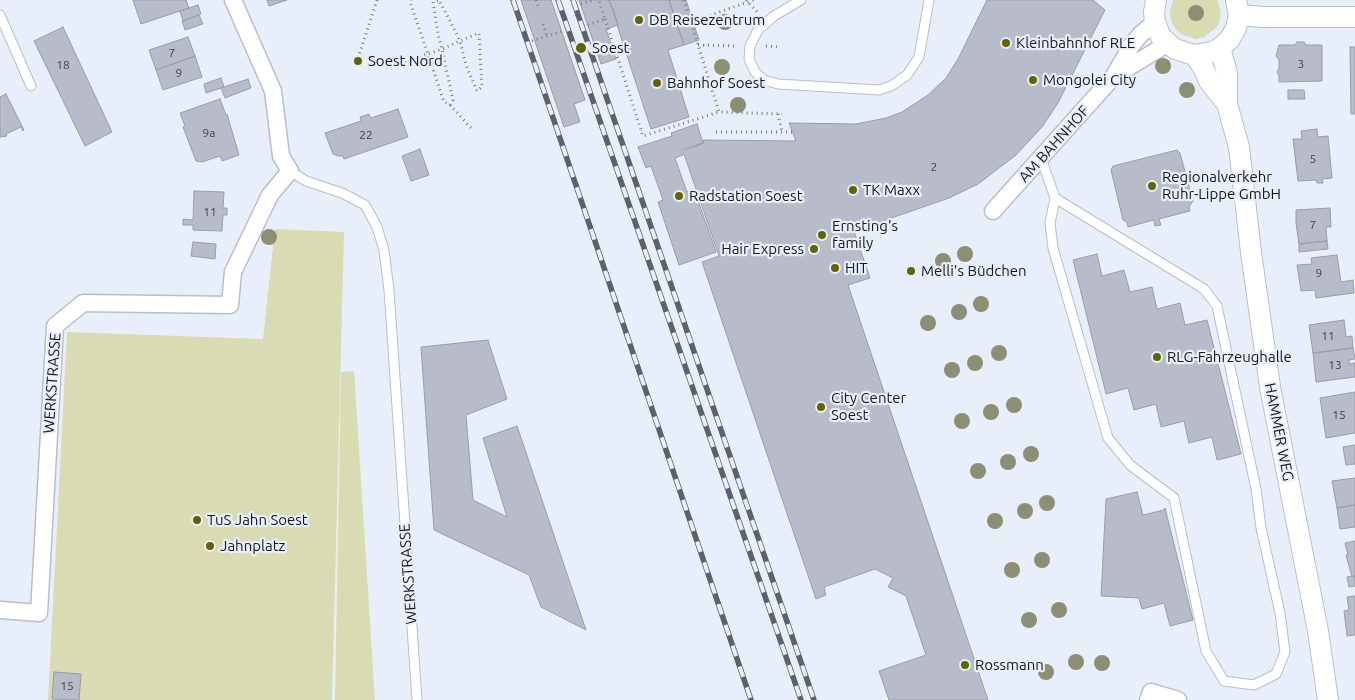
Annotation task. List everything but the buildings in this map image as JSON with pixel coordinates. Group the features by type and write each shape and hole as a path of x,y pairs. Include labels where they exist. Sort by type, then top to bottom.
{"street":[{"path":"233,0 273,91 280,156 290,171"},
{"path":"1151,9 1162,38 1167,44 1175,50 1194,55 1203,55 1220,48 1230,39 1236,28 1237,7 1263,17 1355,17"},
{"name":"AM BAHNHOF","path":"993,211 1114,76 1131,46 1140,35 1151,9"},
{"name":"AM BAHNHOF","path":"1114,76 1167,44"},
{"name":"HAMMER WEG","path":"1220,48 1227,73 1227,104 1239,146 1251,252 1270,387 1318,631 1328,700"},
{"name":"HAMMER WEG","path":"1194,55 1203,67 1209,81 1227,104"},
{"name":"WERKSTRASSE","path":"0,610 39,613 55,326 83,303 230,305 233,272 270,195 290,171"},
{"path":"1148,700 1151,692 1178,700"}],"lane":[{"path":"801,0 774,16 758,30 750,46 749,59 756,72 764,80 778,84 879,90 891,86 907,75 919,58 929,0"},
{"path":"0,15 31,86"},
{"path":"1041,158 1054,198 1050,224 1053,248 1108,438 1130,465 1174,498 1206,651 1224,681 1254,685 1276,674 1285,652 1280,613 1261,528 1256,489 1217,306 1204,289 1054,198"},
{"name":"WERKSTRASSE","path":"290,171 306,181 342,193 366,205 377,227 384,250 389,290 417,700"}],"path":[{"path":"358,58 377,0"},
{"path":"412,0 410,2 444,102 450,105 472,129"},
{"path":"386,67 428,54 442,48 460,41 479,33 482,87 477,91 466,65 460,41 439,0 433,2 438,34 442,48 453,100 450,105"},
{"path":"536,0 538,6"},
{"path":"581,4 598,0 644,136 720,112 780,114 782,132"},
{"path":"684,0 720,112"},
{"path":"691,22 754,0"},
{"path":"588,25 605,19"},
{"path":"543,24 548,36"},
{"path":"532,42 563,31"},
{"path":"716,132 793,132"}],"green space":[{"path":"1173,0 1217,0 1221,12 1217,27 1204,37 1196,39 1180,34 1171,21 1170,12"},
{"name":"TuS Jahn Soest","path":"275,229 344,232 332,700 48,700 67,332 263,339"},
{"path":"354,371 375,700 335,700 341,372"}],"railway":[{"path":"513,0 751,700"},
{"path":"558,0 801,700"},
{"path":"573,0 814,700"}],"place":[{"name":"DB Reisezentrum","path":"639,20"},
{"name":"Kleinbahnhof RLE","path":"1006,43"},
{"name":"Soest","path":"581,48"},
{"name":"Soest Nord","path":"358,61"},
{"name":"Mongolei City","path":"1033,80"},
{"name":"Bahnhof Soest","path":"657,83"},
{"name":"Regionalverkehr Ruhr-Lippe GmbH","path":"1152,186"},
{"name":"TK Maxx","path":"853,190"},
{"name":"Radstation Soest","path":"679,196"},
{"name":"Ernsting's family","path":"822,235"},
{"name":"Hair Express","path":"814,249"},
{"name":"HIT","path":"835,268"},
{"name":"Melli's Büdchen","path":"911,271"},
{"name":"RLG-Fahrzeughalle","path":"1157,357"},
{"name":"City Center Soest","path":"821,407"},
{"name":"TuS Jahn Soest","path":"197,520"},
{"name":"Jahnplatz","path":"210,546"},
{"name":"Rossmann","path":"965,665"}]}
